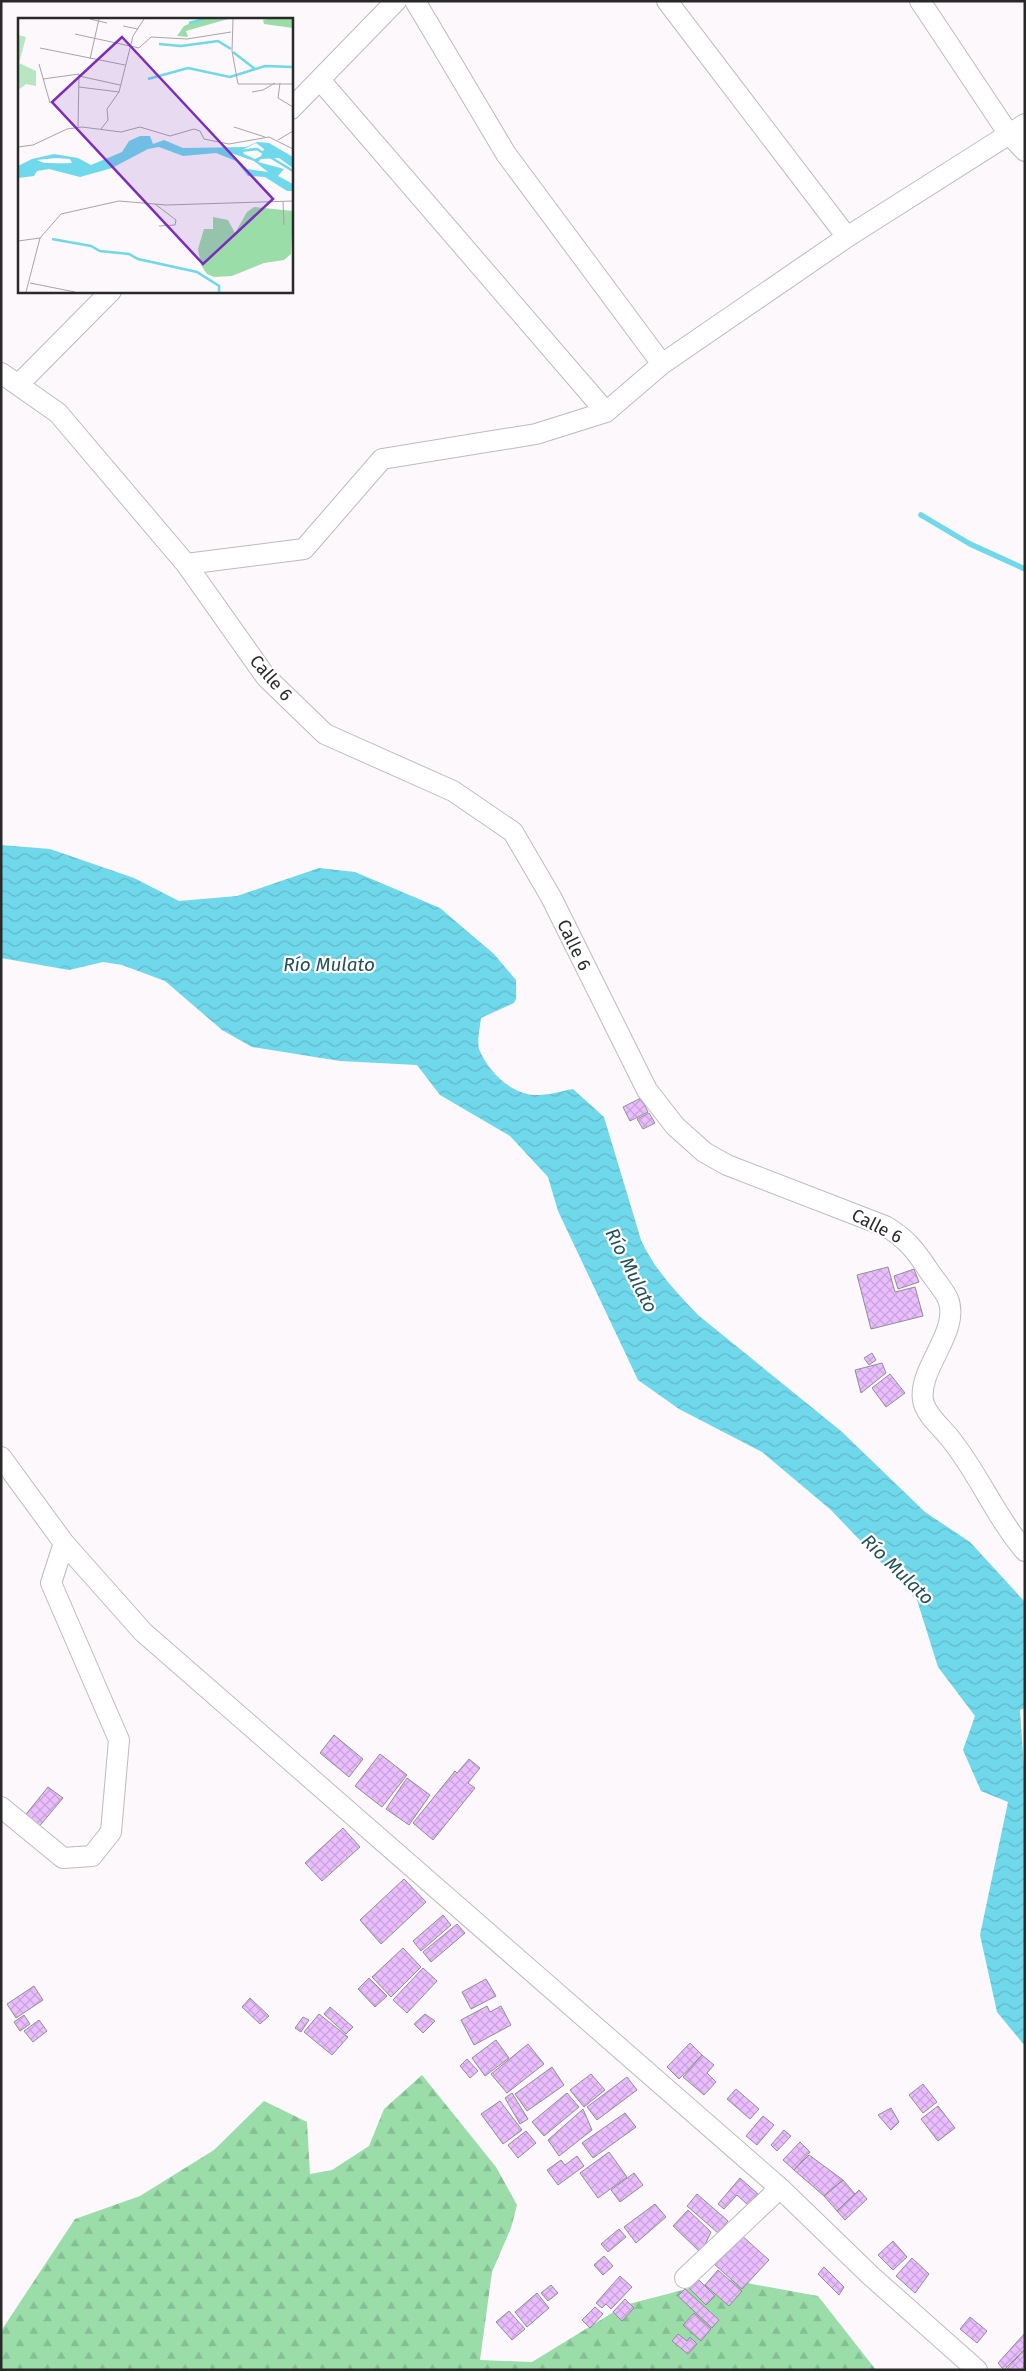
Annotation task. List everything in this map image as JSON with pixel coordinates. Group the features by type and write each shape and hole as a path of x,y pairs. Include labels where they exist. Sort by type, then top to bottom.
{"street":[{"path":"292,108 396,1"},
{"path":"415,1 506,154 662,364"},
{"path":"667,1 847,237"},
{"path":"920,1 1016,128 1025,151"},
{"path":"320,80 606,412"},
{"path":"186,564 304,549 382,459 536,434 606,412 662,364 847,237 1016,128"},
{"path":"18,385 109,292"},
{"name":"Calle 6","path":"1,373 58,413 186,564 266,677 325,734 453,791 513,832 551,897 647,1090 675,1126 704,1152 728,1165 884,1226 901,1235 914,1248 948,1299 950,1312 948,1326 924,1383 923,1401 929,1413 957,1447 1006,1528 1025,1551"},
{"path":"1,1457 64,1543 143,1632 780,2188 871,2276 977,2370"},
{"path":"1,1807 63,1858 92,1856 110,1832 119,1740 51,1584 64,1543"},
{"path":"685,2278 780,2188"}],"green space":[{"path":"422,2075 496,2167 517,2205 511,2228 492,2272 480,2360 532,2362 625,2305 725,2279 818,2296 876,2370 1,2370 1,2331 75,2219 140,2196 214,2150 264,2101 307,2122 310,2174 332,2170 369,2146 384,2109"}],"water":[{"name":"Río Mulato","path":"1,845 50,849 134,878 179,901 237,896 319,868 355,872 440,908 494,954 516,980 516,999 514,1003 481,1018 478,1046 488,1066 502,1081 511,1087 529,1094 547,1094 573,1089 604,1117 641,1240 652,1261 674,1289 698,1315 841,1431 925,1512 970,1542 1025,1602 1025,1708 1020,1710 1025,1783 1025,2046 997,2012 980,1935 1008,1802 981,1791 963,1750 975,1716 938,1667 917,1600 831,1510 762,1452 679,1409 638,1380 558,1211 548,1177 510,1136 440,1095 417,1065 340,1061 252,1047 222,1030 165,981 122,965 103,962 69,970 1,958"}],"building":[{"path":"641,1098 648,1112 630,1121 623,1107"},
{"path":"649,1113 655,1123 643,1129 637,1119"},
{"path":"888,1267 895,1292 915,1287 923,1316 871,1329 857,1275"},
{"path":"914,1269 919,1282 898,1289 894,1276"},
{"path":"872,1353 876,1360 869,1365 864,1358"},
{"path":"882,1363 886,1373 861,1393 855,1370"},
{"path":"890,1374 905,1393 886,1407 872,1388"},
{"path":"334,1735 363,1759 349,1777 320,1753"},
{"path":"380,1754 407,1775 382,1807 355,1786"},
{"path":"469,1759 480,1768 468,1783 475,1788 433,1840 413,1823 455,1771 457,1773"},
{"path":"407,1778 430,1795 409,1825 386,1809"},
{"path":"48,1787 63,1798 37,1829 23,1818"},
{"path":"343,1828 360,1847 322,1881 305,1863"},
{"path":"404,1879 426,1902 381,1944 360,1920"},
{"path":"443,1915 451,1925 421,1951 413,1941"},
{"path":"457,1924 465,1933 431,1962 423,1952"},
{"path":"403,1948 421,1967 391,1997 372,1977"},
{"path":"423,1968 437,1981 407,2013 393,2000"},
{"path":"369,1978 387,1996 375,2007 358,1989"},
{"path":"486,1979 496,1996 471,2009 462,1992"},
{"path":"34,1986 43,2000 16,2018 7,2004"},
{"path":"250,1998 269,2016 260,2024 242,2007"},
{"path":"487,2006 490,2012 501,2006 511,2025 474,2045 461,2020"},
{"path":"330,2007 353,2027 346,2034 324,2014"},
{"path":"319,2014 348,2037 332,2055 304,2032"},
{"path":"425,2014 435,2021 423,2033 414,2024"},
{"path":"24,2015 30,2024 20,2031 14,2022"},
{"path":"303,2017 309,2020 301,2032 295,2028"},
{"path":"39,2020 47,2031 33,2042 24,2031"},
{"path":"496,2040 509,2058 485,2076 472,2058"},
{"path":"690,2043 702,2055 679,2079 667,2067"},
{"path":"528,2044 544,2064 507,2093 491,2074"},
{"path":"702,2055 714,2065 707,2073 716,2082 704,2095 683,2077"},
{"path":"467,2059 478,2071 470,2078 460,2066"},
{"path":"552,2067 564,2085 527,2111 515,2094"},
{"path":"591,2074 605,2090 584,2107 570,2090"},
{"path":"627,2077 637,2090 597,2120 587,2107"},
{"path":"923,2084 937,2102 923,2113 909,2095"},
{"path":"736,2089 759,2109 750,2119 727,2099"},
{"path":"512,2093 528,2119 520,2124 505,2098"},
{"path":"567,2093 579,2107 544,2136 532,2122"},
{"path":"500,2101 522,2130 503,2144 481,2114"},
{"path":"938,2106 955,2128 938,2141 921,2119"},
{"path":"891,2108 899,2122 891,2130 878,2115"},
{"path":"583,2109 592,2130 559,2156 548,2140"},
{"path":"625,2113 636,2127 593,2158 582,2143"},
{"path":"763,2116 774,2125 757,2145 746,2136"},
{"path":"784,2130 791,2136 777,2151 771,2145"},
{"path":"526,2131 536,2143 518,2158 508,2145"},
{"path":"800,2142 810,2152 794,2170 783,2160"},
{"path":"609,2152 627,2177 598,2198 580,2173"},
{"path":"809,2155 843,2180 824,2196 794,2170"},
{"path":"577,2156 584,2166 558,2185 547,2170 561,2160 565,2165"},
{"path":"634,2173 643,2185 620,2202 611,2190"},
{"path":"740,2178 758,2194 748,2205 737,2195 724,2209 718,2204"},
{"path":"843,2180 855,2194 837,2211 824,2196"},
{"path":"859,2190 867,2199 845,2220 837,2211"},
{"path":"697,2194 728,2221 718,2233 687,2206"},
{"path":"655,2204 666,2217 636,2243 624,2227"},
{"path":"688,2210 711,2232 701,2253 673,2226"},
{"path":"619,2229 626,2237 608,2252 601,2244"},
{"path":"740,2234 769,2260 742,2289 713,2263"},
{"path":"893,2241 907,2257 893,2270 878,2255"},
{"path":"604,2256 613,2266 603,2275 594,2265"},
{"path":"912,2258 929,2274 915,2293 896,2276"},
{"path":"824,2267 844,2287 839,2295 818,2274"},
{"path":"718,2270 742,2291 729,2306 705,2285"},
{"path":"620,2276 632,2287 611,2309 606,2304 602,2308 596,2303"},
{"path":"696,2277 715,2296 706,2305 687,2286"},
{"path":"551,2285 558,2293 548,2301 541,2293"},
{"path":"685,2289 719,2320 712,2328 678,2296"},
{"path":"537,2293 549,2308 527,2327 515,2312"},
{"path":"625,2299 634,2308 622,2321 613,2312"},
{"path":"595,2307 603,2314 590,2328 582,2320"},
{"path":"509,2311 525,2329 512,2340 496,2322"},
{"path":"694,2313 711,2329 701,2341 683,2325"},
{"path":"970,2317 987,2331 977,2343 960,2329"},
{"path":"1025,2333 1025,2349 1004,2370 998,2363"},
{"path":"678,2334 687,2341 690,2337 697,2344 688,2354 672,2341"},
{"path":"1025,2349 1025,2370 1006,2370"}],"waterway":[{"path":"921,515 970,544 1025,569"}]}
